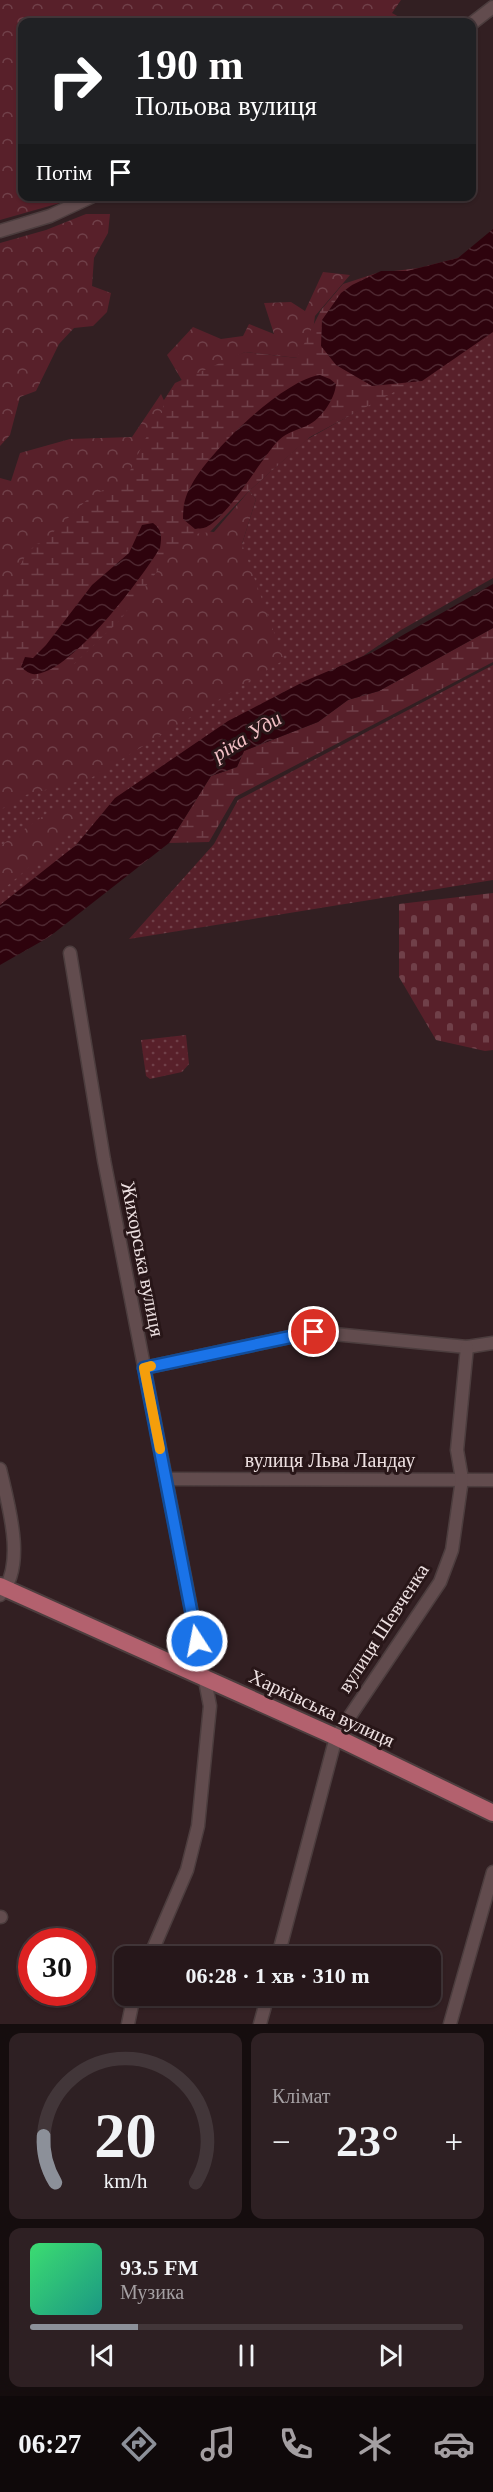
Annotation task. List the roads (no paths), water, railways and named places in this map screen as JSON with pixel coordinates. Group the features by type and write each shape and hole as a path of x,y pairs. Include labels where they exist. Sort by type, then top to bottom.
{"main road":[{"name":"Харківська вулиця","path":"2,1590 336,1737 493,1813"}],"street":[{"path":"476,20 493,7"},
{"path":"0,231 50,216 82,201"},
{"name":"Жихорська вулиця","path":"70,953 104,1161 202,1664 207,1679 210,1706 198,1826 187,1870 154,1946"},
{"path":"144,1368 314,1332 467,1347 493,1343"},
{"name":"вулиця Шевченка","path":"281,1946 336,1737 440,1582 452,1550 462,1479 457,1450 467,1347"},
{"path":"0,1469 10,1512 15,1555 2,1590"},
{"name":"вулиця Льва Ландау","path":"167,1479 493,1480"},
{"path":"450,2024 493,1872"},
{"path":"128,2024 132,2006"},
{"path":"260,2024 265,2006"}],"water":[{"path":"493,229 493,332 422,381 372,386 336,365 321,346 322,320 341,293 352,285 381,271 407,271 458,258"},
{"path":"320,375 336,384 333,397 320,415 310,424 279,440 216,520 205,528 195,529 183,519 185,501 192,484 214,454 231,436 287,389"},
{"path":"153,523 161,534 160,548 105,621 69,657 52,668 35,674 21,667 25,657 33,658 46,645 92,585 129,553 142,525"},
{"name":"ріка Уди","path":"493,584 493,628 379,691 348,700 318,722 244,751 237,767 211,776 169,843 49,937 0,965 0,905 76,845 115,798 228,721 305,681 373,652"}]}
